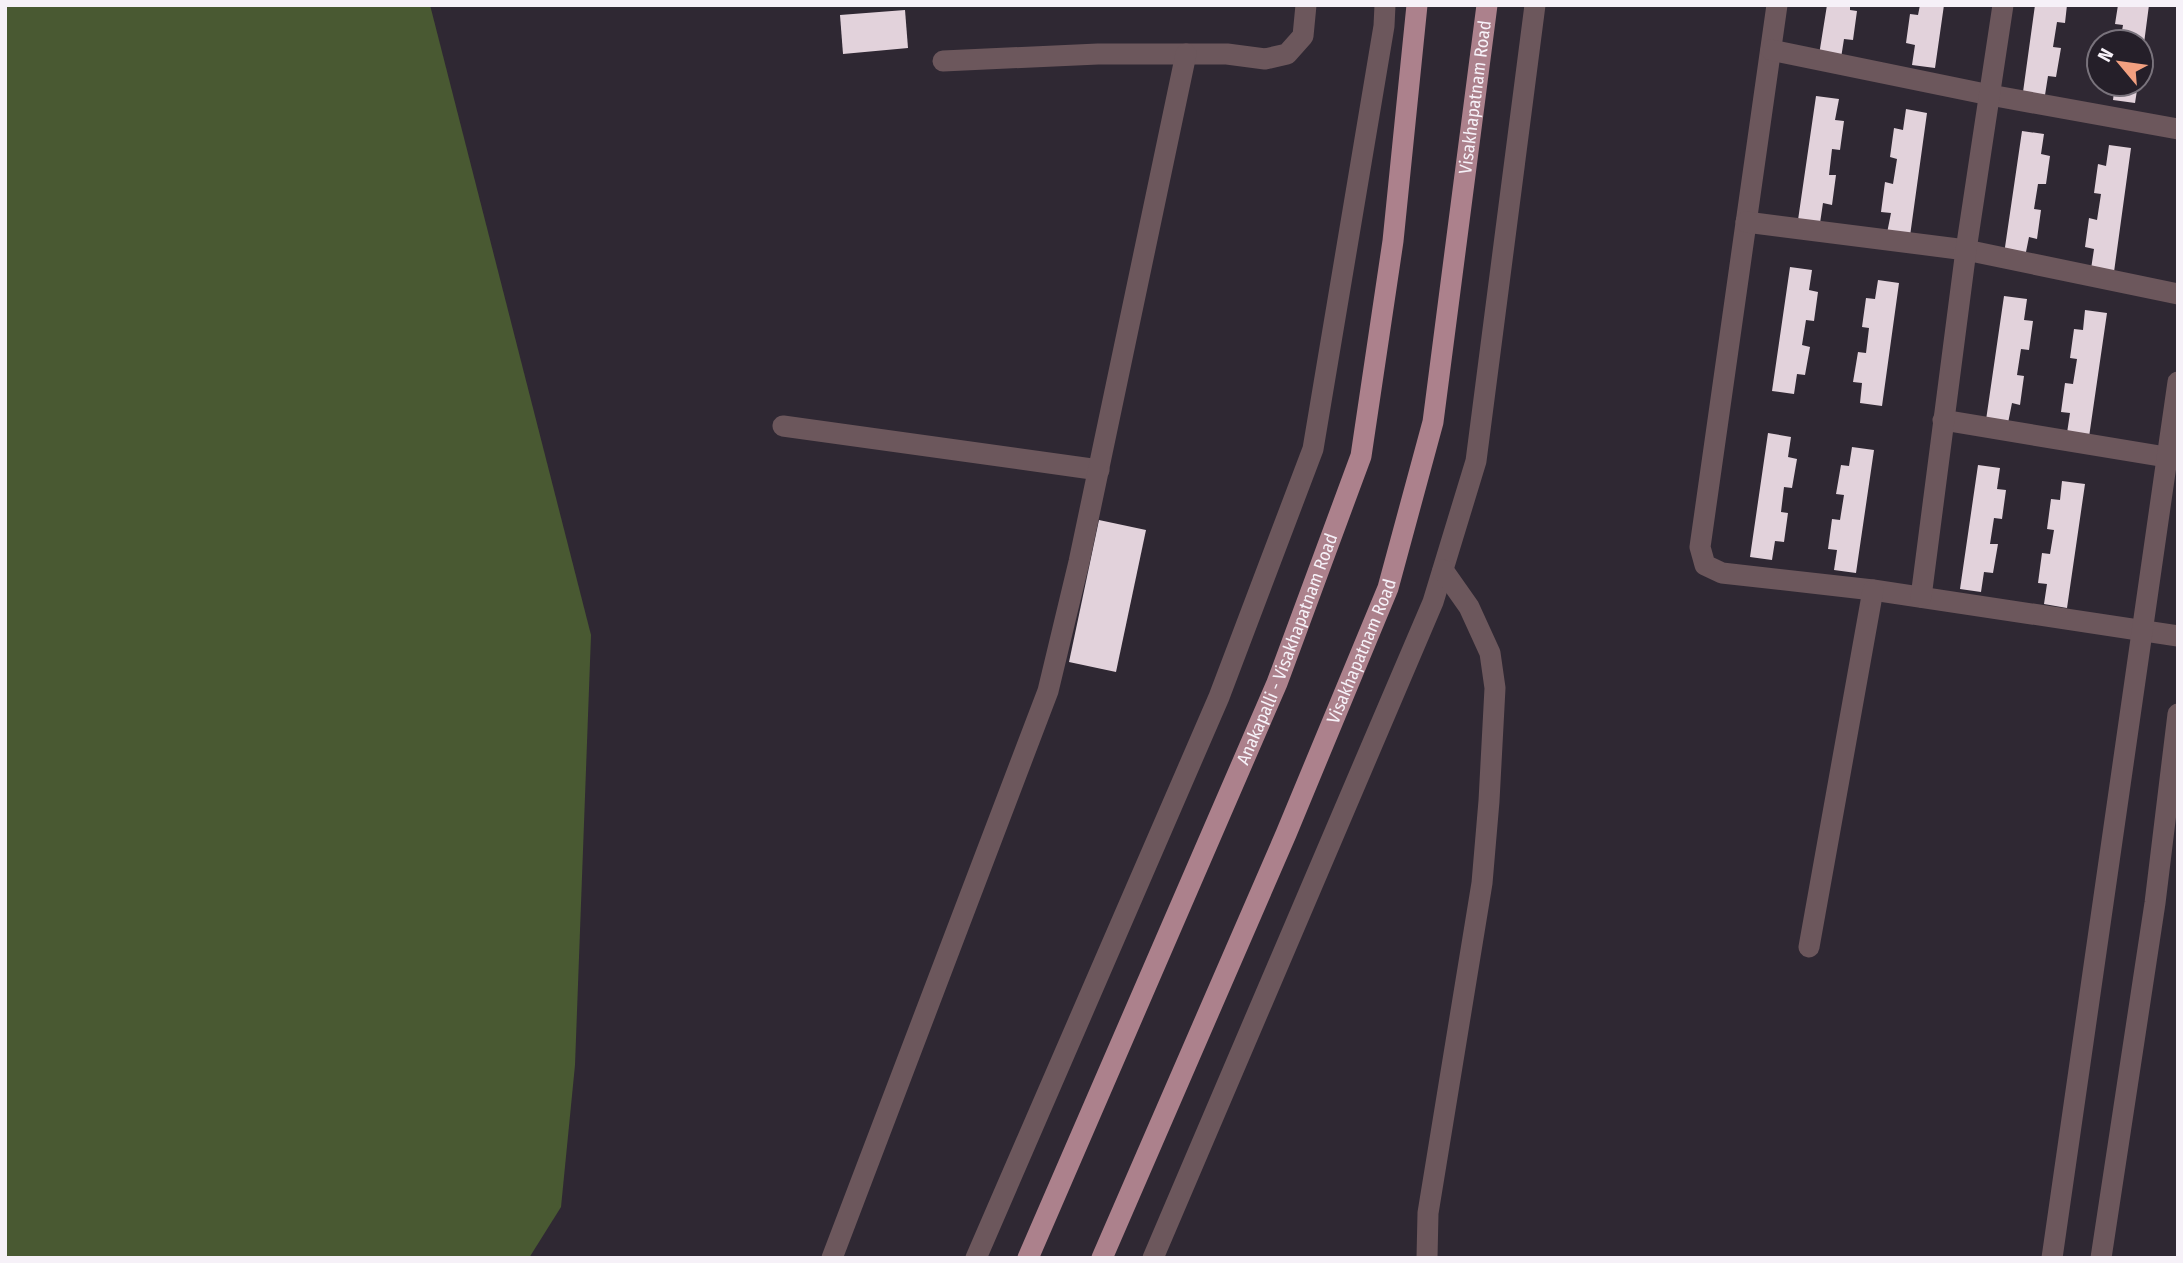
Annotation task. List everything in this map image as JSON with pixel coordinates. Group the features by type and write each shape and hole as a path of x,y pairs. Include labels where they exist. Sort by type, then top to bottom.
{"main road":[{"name":"Anakapalli - Visakhapatnam Road","path":"1028,1258 1278,683 1362,456 1393,241 1417,5"},
{"name":"Visakhapatnam Road","path":"1102,1258 1291,822 1388,588 1433,422 1488,5"}],"street":[{"path":"943,61 1098,54 1227,54 1265,59 1287,54 1303,36 1306,5"},
{"path":"976,1258 1219,697 1313,449 1384,26 1385,5"},
{"path":"1153,1258 1433,602 1443,570 1476,461 1535,5"},
{"path":"1777,5 1700,547 1705,565 1722,573 1873,590 2178,636"},
{"path":"1921,597 1966,250 2003,5"},
{"path":"1771,50 2178,130"},
{"path":"832,1258 1048,691 1079,562 1186,54"},
{"path":"1746,222 1966,250 2178,294"},
{"path":"2052,1258 2142,629 2172,458 2178,382"},
{"path":"1943,420 2172,458"},
{"path":"783,426 1098,470"},
{"path":"1427,1258 1428,1213 1482,883 1495,688 1490,653 1469,607 1443,570"},
{"path":"1809,947 1873,590"},
{"path":"2101,1258 2155,903 2178,714"}],"green space":[{"path":"5,5 430,5 591,635 575,1065 561,1207 529,1258 5,1258"}],"building":[{"path":"1827,5 1850,5 1850,10 1857,11 1853,40 1844,39 1841,58 1819,55"},
{"path":"1920,5 1944,5 1935,68 1912,65 1915,45 1906,43 1910,14 1918,15"},
{"path":"2035,5 2067,5 2065,23 2057,22 2053,47 2061,48 2056,77 2048,76 2045,95 2023,92"},
{"path":"2118,5 2149,5 2146,28 2122,28 2123,25 2115,24"},
{"path":"905,10 908,48 843,54 840,15"},
{"path":"1816,96 1839,99 1835,120 1844,121 1840,150 1832,149 1829,175 1836,175 1832,205 1823,203 1820,223 1798,220"},
{"path":"2113,98 2136,98 2135,103"},
{"path":"1906,109 1927,113 1910,236 1887,233 1891,213 1881,212 1885,182 1893,184 1897,159 1890,157 1894,128 1903,130"},
{"path":"2022,131 2044,134 2041,154 2050,156 2046,184 2038,184 2034,209 2041,210 2037,239 2029,237 2025,257 2004,254"},
{"path":"2109,145 2131,148 2114,272 2091,269 2094,249 2085,247 2089,218 2097,220 2101,194 2094,193 2098,164 2106,166"},
{"path":"1790,267 1812,270 1809,290 1818,292 1814,321 1806,320 1802,345 1810,347 1805,375 1797,374 1794,394 1772,391"},
{"path":"1878,280 1899,283 1882,406 1860,403 1862,383 1853,382 1858,352 1866,353 1869,328 1862,327 1866,298 1875,299"},
{"path":"2004,296 2027,299 2024,320 2033,321 2029,350 2021,349 2017,375 2024,376 2020,405 2012,403 2008,423 1986,420"},
{"path":"2085,310 2107,313 2089,437 2067,433 2070,413 2061,412 2065,383 2073,384 2077,359 2070,358 2074,329 2083,330"},
{"path":"1768,433 1791,437 1788,457 1797,459 1792,488 1784,487 1781,512 1788,513 1784,542 1775,541 1772,560 1750,557"},
{"path":"1852,447 1874,450 1856,573 1834,570 1837,550 1828,549 1832,519 1840,520 1844,495 1836,494 1841,465 1849,466"},
{"path":"1978,465 2000,468 1997,489 2006,490 2002,519 1994,518 1990,544 1998,544 1993,573 1984,572 1981,592 1960,589"},
{"path":"2062,481 2085,484 2067,608 2044,604 2047,584 2038,583 2042,553 2050,554 2054,530 2047,529 2051,499 2060,500"},
{"path":"1099,520 1146,530 1116,672 1069,662"}]}
